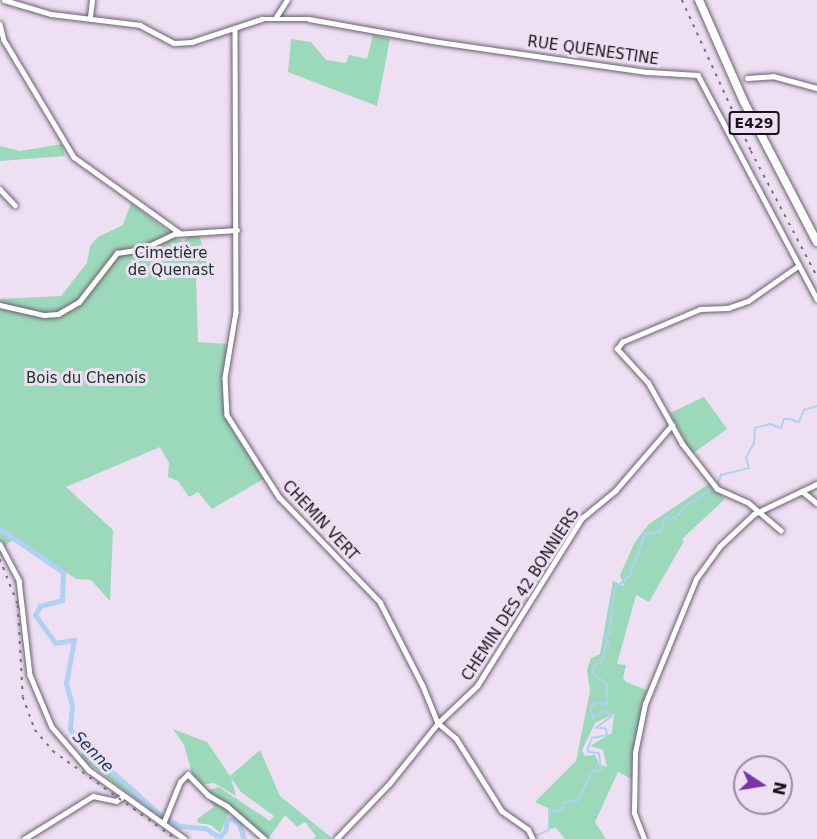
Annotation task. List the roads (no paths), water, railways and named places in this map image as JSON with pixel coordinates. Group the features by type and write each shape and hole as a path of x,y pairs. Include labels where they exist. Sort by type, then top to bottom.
{"highway":[{"name":"E429","path":"699,0 749,111 817,242"},
{"name":"E429","path":"704,0 753,110 817,232"}],"street":[{"name":"RUE QUENESTINE","path":"4,0 45,12 140,25 174,43 192,42 276,17 317,19 385,34 648,72 699,75 817,299"},
{"path":"90,17 92,0"},
{"path":"276,17 287,0"},
{"path":"0,24 4,40 74,157 180,233"},
{"name":"CHEMIN VERT","path":"235,28 237,230 235,322 225,387 227,415 279,497 380,602 423,686 438,723 456,738 502,811 532,837"},
{"path":"747,78 773,76 817,88"},
{"path":"0,189 15,205"},
{"path":"0,305 44,315 68,311 104,275 113,255 142,249 180,233 237,230"},
{"path":"781,531 758,511 716,488 672,425 648,382 617,349 619,344 700,309 728,308 748,301 798,266"},
{"name":"CHEMIN DES 42 BONNIERS","path":"336,839 389,783 438,723 487,672 585,514 615,491 672,425"},
{"path":"644,839 634,813 635,753 649,689 679,618 705,565 758,511 817,484"},
{"path":"802,491 817,503"},
{"path":"0,544 19,580 28,664 45,714 79,761 124,796 165,820 185,839"},
{"path":"165,820 180,782 188,774 208,795 234,811 265,839"},
{"path":"24,839 34,837 93,796 116,801 124,796"}],"waterway":[{"path":"717,486 721,475 749,468 746,458 754,443 755,428 770,424 781,428 784,419 799,422 804,410 817,406"},
{"path":"528,839 549,830 549,811 561,811 564,803 579,800 591,772 601,770 599,754 588,752 588,748 592,738 607,735 606,729 596,728 612,716 604,711 594,719 590,709 595,703 607,704 607,684 593,674 594,666 602,661 605,647 609,644 604,637 609,634 614,590 630,575 645,534 660,532 665,518 676,518 687,505 713,489"},
{"name":"Senne","path":"0,529 63,572 62,600 40,606 35,615 55,643 74,640 66,683 72,705 70,729 79,742 160,815 180,826 205,828 219,837 225,831 227,819 232,819 239,824 244,839"}],"railway":[{"path":"682,0 751,151 817,276"},
{"path":"0,559 18,605 23,697 35,730 53,751 176,839"}],"park label":[{"name":"Cimetière de Quenast","path":"171,262"},
{"name":"Bois du Chenois","path":"86,379"}]}
